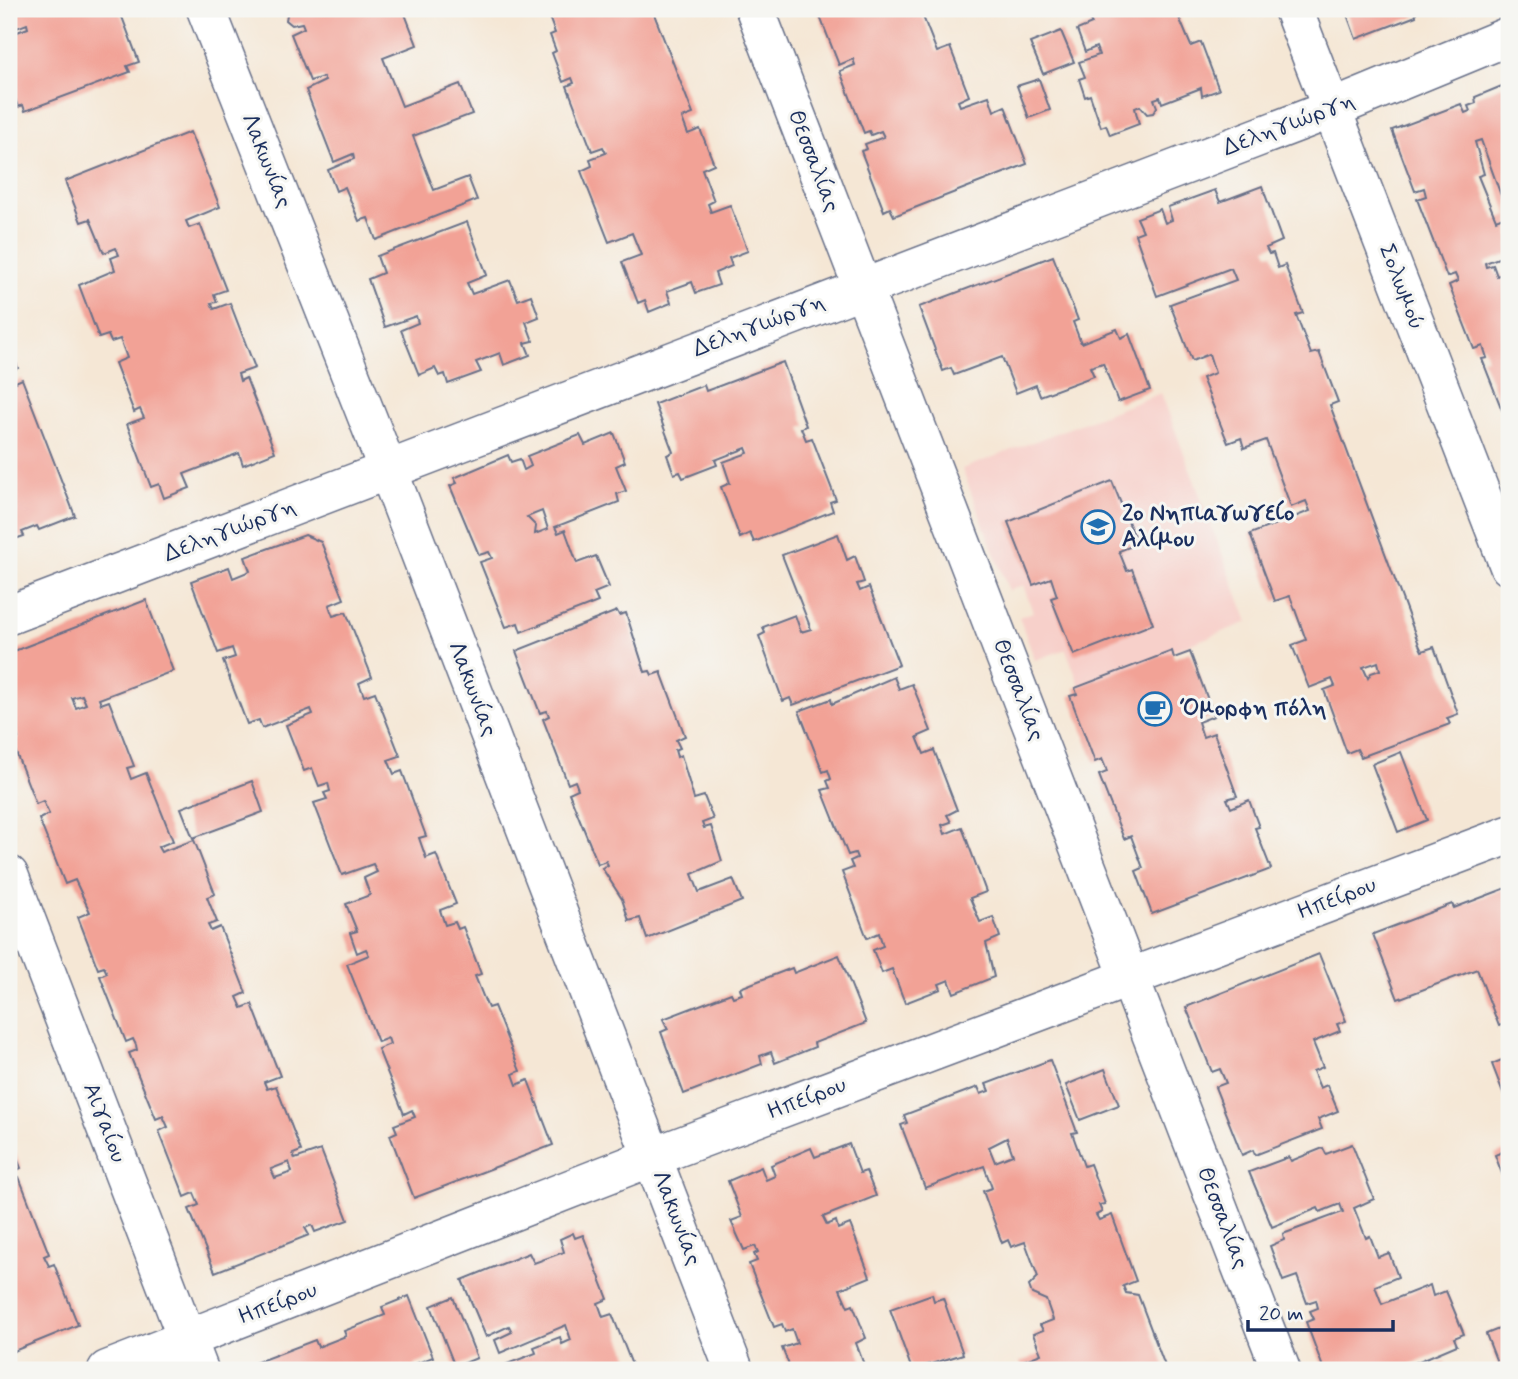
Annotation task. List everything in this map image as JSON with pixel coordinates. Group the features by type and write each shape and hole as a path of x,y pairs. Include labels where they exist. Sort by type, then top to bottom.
{"street":[{"name":"Λακωνίας","path":"206,9 388,470 734,1370"},
{"name":"Θεσσαλίας","path":"754,9 1281,1370"},
{"name":"Σολωμού","path":"1293,9 1509,566"},
{"name":"Δεληγιώργη","path":"9,615 862,286 1332,109 1509,36"},
{"name":"Ηπείρου","path":"107,1370 194,1355 652,1157 1509,835"},
{"name":"Αιγαίου","path":"9,875 194,1355"}],"shaded area":[{"name":"2ο Νηπιαγωγείο Αλίμου","path":"1161,393 1248,622 1080,686 1066,649 1035,660 1019,617 1033,612 1023,585 1009,591 962,469"}],"building":[{"path":"9,9 119,9 139,62 127,66 130,72 25,111 23,105 18,107 9,82 9,35 28,28 27,24 14,29"},
{"path":"288,9 403,9 417,45 383,58 402,106 460,84 472,114 413,136 434,190 468,177 477,200 376,240 368,218 359,221 345,187 336,191 328,170 354,159 353,154 334,162 306,90 325,81 323,77 310,81 291,34 304,28 302,23 292,25 286,20"},
{"path":"546,9 652,9 693,114 682,118 688,134 700,129 714,164 702,169 714,201 708,204 711,212 730,205 748,251 729,258 732,266 715,273 719,285 696,293 692,282 667,291 671,303 649,312 645,300 638,303 622,262 641,255 632,233 609,242 581,171 592,166 590,159 606,153 603,147 592,151 567,86 574,83 572,78 563,82 552,53 556,51 550,35 555,33"},
{"path":"817,9 920,9 937,52 950,47 969,96 958,101 960,106 989,96 994,111 1005,106 1027,164 894,216 890,208 884,211 861,151 867,149 865,144 884,137 881,131 871,135 869,131 864,133 840,71 855,65 853,59 839,65"},
{"path":"1085,9 1186,9 1187,11 1178,15 1191,46 1201,42 1219,90 1202,96 1201,88 1162,103 1160,97 1154,99 1157,107 1153,113 1147,114 1140,106 1135,108 1139,124 1110,135 1106,125 1101,127 1090,95 1085,97 1079,79 1085,77 1079,62 1099,55 1096,47 1085,52 1077,30 1092,24"},
{"path":"1345,9 1415,9 1416,16 1356,39"},
{"path":"1061,31 1074,62 1043,74 1030,43"},
{"path":"1039,79 1050,110 1029,118 1017,86"},
{"path":"1509,83 1509,254 1485,263 1486,267 1493,265 1497,276 1509,271 1509,414 1507,408 1502,410 1482,359 1487,358 1483,346 1474,349 1449,285 1458,281 1455,274 1447,277 1417,199 1426,196 1424,188 1415,191 1392,130 1461,104 1465,113 1470,111 1468,106 1476,103 1475,97","holes":["1481,140 1508,215 1496,220 1478,176 1484,174 1475,142"]},
{"path":"190,132 220,207 186,221 189,228 200,224 226,290 214,294 217,302 211,303 214,309 230,303 255,368 238,374 240,381 246,378 275,452 243,465 239,453 184,474 190,488 164,498 159,484 151,487 127,424 144,418 140,409 134,412 115,363 127,358 120,339 111,342 108,335 99,338 79,285 115,270 111,258 119,255 116,248 104,253 90,219 81,222 65,181"},
{"path":"1262,186 1282,241 1266,248 1269,254 1273,253 1278,268 1285,265 1303,313 1296,315 1311,354 1319,352 1338,402 1330,405 1420,647 1422,651 1434,647 1458,714 1447,718 1450,724 1361,757 1357,749 1347,753 1324,690 1335,686 1332,679 1309,688 1292,645 1306,640 1290,596 1275,601 1250,534 1310,511 1306,501 1291,507 1266,440 1244,448 1241,438 1228,443 1202,378 1215,373 1209,354 1192,361 1170,304 1236,280 1231,268 1157,296 1135,234 1143,231 1137,218 1160,209 1165,223 1172,220 1168,207 1215,190 1220,202","holes":["1378,662 1380,670 1371,673 1368,678 1363,667"]},
{"path":"467,222 487,275 467,283 472,294 510,280 518,300 531,295 539,317 526,322 533,341 525,343 530,355 504,365 500,353 476,362 481,372 448,384 445,374 439,376 435,368 419,375 401,330 418,323 416,316 385,327 368,279 383,273 377,256"},
{"path":"1053,256 1078,320 1073,322 1081,343 1117,329 1121,338 1129,334 1150,390 1118,402 1103,363 1090,367 1094,376 1040,396 1036,385 1016,393 1002,357 954,375 951,368 943,371 919,307"},
{"path":"9,346 18,368 9,372"},
{"path":"783,362 806,426 801,428 806,440 812,438 836,500 830,502 833,511 754,542 750,533 740,538 721,487 730,483 723,462 748,453 746,448 715,460 717,465 683,478 680,472 674,474 667,455 673,452 655,404 704,385 706,391"},
{"path":"22,379 75,516 39,530 37,526 22,532 24,536 9,541 9,385"},
{"path":"614,433 625,462 616,466 626,491 617,494 619,502 555,527 558,533 565,530 577,563 596,556 609,587 594,593 598,602 521,632 518,623 506,627 480,562 492,558 489,552 479,555 450,486 457,483 454,478 508,455 511,462 520,459 524,470 531,466 527,456 580,435 585,445","holes":["542,511 548,529 535,534 536,526 527,517"]},
{"path":"1112,481 1137,544 1119,551 1127,571 1132,569 1153,624 1074,655 1051,598 1057,596 1051,578 1033,585 1008,522"},
{"path":"838,534 847,560 855,556 864,582 857,584 860,591 869,587 899,665 793,705 790,698 783,701 759,636 765,633 763,627 795,615 801,632 811,629 782,555"},
{"path":"305,535 321,542 344,599 329,605 331,611 333,616 346,612 372,677 359,683 364,696 375,692 400,756 388,760 394,774 402,771 426,836 419,838 426,858 436,854 456,904 440,910 445,925 455,922 458,929 463,927 481,974 475,976 488,1008 494,1006 520,1071 513,1074 517,1085 528,1080 553,1145 414,1198 390,1135 397,1132 394,1125 415,1117 412,1110 404,1114 378,1049 390,1044 388,1038 378,1042 347,964 369,955 366,949 357,953 350,933 357,931 346,904 370,895 364,878 377,872 373,864 342,875 314,803 327,799 324,793 330,791 328,783 319,786 312,768 304,771 286,725 313,714 311,709 262,728 259,720 247,724 223,661 235,657 232,648 218,653 191,581 229,567 233,578 250,571 245,557"},
{"path":"146,600 173,671 99,699 101,704 109,701 134,766 127,768 131,779 146,773 173,841 158,847 161,852 194,840 215,894 207,897 217,922 208,925 211,931 220,927 246,993 237,997 242,1008 252,1004 280,1076 264,1082 267,1089 276,1086 301,1151 293,1154 295,1159 321,1150 348,1220 315,1232 312,1225 305,1228 309,1235 215,1272 189,1209 199,1205 194,1193 185,1197 159,1131 168,1127 163,1116 156,1119 129,1053 137,1050 136,1045 133,1039 126,1042 100,976 107,973 104,967 98,969 78,917 90,912 75,880 65,884 39,819 49,814 43,801 36,804 11,740 18,738 16,732 9,735 9,653","holes":["82,695 86,704 76,708 72,698","289,1162 292,1172 275,1178 271,1169"]},
{"path":"617,611 619,615 626,613 645,672 650,671 652,675 661,672 685,736 676,740 680,748 675,750 677,757 681,755 694,799 704,796 713,819 702,823 704,828 711,826 722,861 692,874 699,892 733,879 742,901 647,939 640,918 629,921 622,899 602,868 608,865 606,861 598,864 569,793 578,789 575,781 568,784 543,719 549,716 547,711 540,713 516,651"},
{"path":"1172,651 1174,658 1190,652 1214,716 1198,722 1203,737 1214,733 1237,796 1227,799 1231,808 1249,800 1259,827 1255,828 1271,869 1152,914 1136,871 1143,868 1131,836 1124,839 1099,775 1107,772 1105,766 1102,759 1095,762 1070,696 1077,694 1075,688"},
{"path":"894,677 899,689 912,684 931,731 917,737 924,754 934,750 957,810 947,815 951,822 942,825 945,834 962,827 986,892 970,898 980,922 993,917 1000,937 986,943 994,977 954,993 949,980 939,984 941,989 905,1003 892,969 882,973 873,950 883,946 879,933 867,938 842,872 853,868 850,861 857,858 855,853 848,855 822,790 830,788 827,781 831,779 828,770 823,772 799,711 831,699 832,704"},
{"path":"1401,752 1427,820 1398,832 1372,764"},
{"path":"252,781 263,812 193,838 181,808"},
{"path":"1509,887 1509,1022 1499,1026 1477,969 1398,999 1373,934 1452,904 1454,908"},
{"path":"1319,954 1346,1021 1337,1024 1340,1031 1313,1042 1323,1067 1313,1071 1320,1088 1327,1085 1338,1111 1318,1119 1322,1129 1255,1155 1253,1150 1242,1155 1215,1087 1226,1083 1220,1069 1212,1072 1186,1007"},
{"path":"839,955 866,1023 814,1043 815,1047 775,1063 771,1052 760,1056 762,1064 684,1094 661,1032 668,1029 663,1019 731,993 733,997 742,994 740,988 792,968 794,973"},
{"path":"1509,1057 1509,1108 1492,1064"},
{"path":"1050,1060 1077,1132 1072,1133 1084,1166 1090,1164 1105,1204 1099,1205 1102,1212 1096,1215 1099,1220 1112,1215 1136,1281 1123,1286 1126,1293 1138,1295 1165,1366 1158,1370 1023,1370 1020,1362 1041,1354 1033,1334 1043,1330 1040,1325 1053,1320 1046,1300 1032,1294 1029,1286 1038,1277 1025,1242 1011,1247 1008,1240 1002,1243 983,1191 992,1188 984,1166 925,1188 901,1125 907,1123 904,1115 978,1087 981,1094 989,1091 986,1084","holes":["1007,1138 1013,1155 995,1162 989,1147"]},
{"path":"1105,1069 1119,1105 1080,1120 1066,1085"},
{"path":"9,1138 21,1168 9,1174"},
{"path":"849,1144 860,1173 866,1171 876,1196 823,1217 827,1225 836,1221 838,1229 850,1224 870,1277 840,1289 848,1307 853,1305 866,1338 856,1343 866,1370 791,1370 782,1348 797,1343 792,1329 785,1332 782,1324 774,1327 749,1264 757,1261 754,1254 758,1252 755,1246 744,1250 731,1221 742,1217 728,1181 761,1167 766,1180 775,1176 771,1165 811,1148 815,1157"},
{"path":"1352,1144 1374,1199 1354,1208 1366,1238 1370,1236 1378,1257 1389,1253 1398,1277 1375,1286 1382,1304 1430,1285 1433,1296 1446,1291 1464,1334 1454,1338 1457,1345 1398,1370 1324,1370 1306,1322 1314,1319 1310,1311 1318,1308 1316,1300 1307,1303 1297,1276 1283,1281 1270,1246 1284,1240 1283,1234 1343,1212 1340,1204 1320,1212 1318,1208 1272,1227 1249,1172 1289,1157 1291,1161 1323,1148 1326,1154"},
{"path":"1509,1149 1509,1192 1495,1155"},
{"path":"9,1174 12,1180 19,1177 49,1254 44,1256 49,1266 54,1264 78,1325 9,1353"},
{"path":"573,1233 575,1238 583,1235 608,1299 598,1303 603,1317 612,1314 634,1370 509,1370 507,1364 536,1353 534,1347 560,1337 562,1344 571,1340 566,1325 500,1353 495,1340 512,1332 509,1326 486,1337 462,1280 529,1253 534,1263 564,1252 560,1239"},
{"path":"932,1294 934,1301 943,1298 963,1354 912,1370 890,1309"},
{"path":"409,1296 433,1357 415,1364 417,1370 251,1370 249,1365 315,1340 318,1347 346,1336 344,1331 385,1315 382,1307"},
{"path":"453,1297 477,1358 455,1367 431,1306"},
{"path":"1509,1325 1509,1370 1500,1370 1486,1334"},
{"path":"1445,1362 1448,1370 1425,1370"}],"place":[{"name":"2ο Νηπιαγωγείο Αλίμου","path":"1098,527"},
{"name":"Όμορφη πόλη","path":"1155,709"}]}
